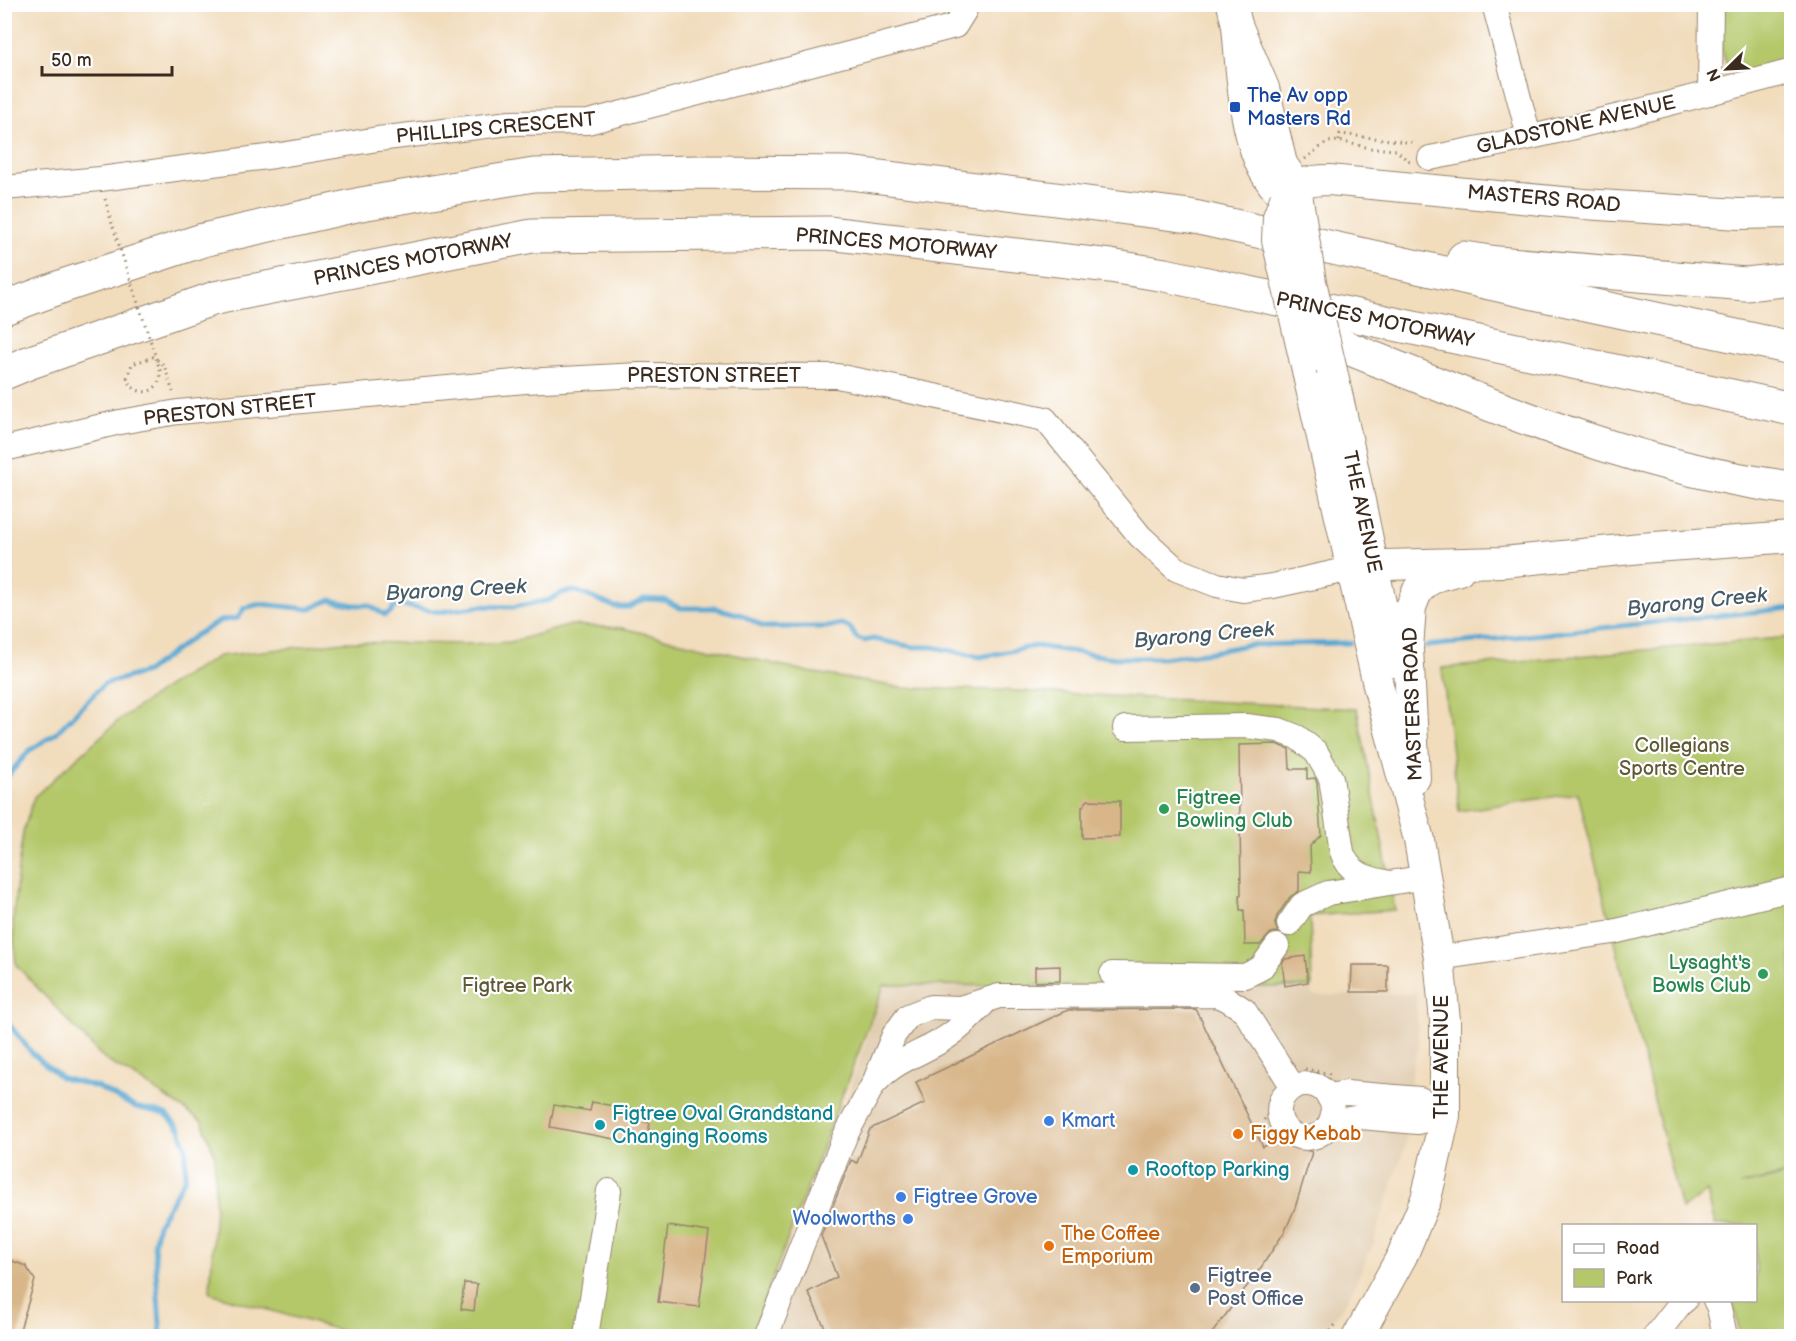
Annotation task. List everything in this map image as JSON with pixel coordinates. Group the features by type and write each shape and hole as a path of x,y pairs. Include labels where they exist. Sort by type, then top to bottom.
{"highway":[{"path":"4,308 202,240 362,204 534,175 702,172 849,173 1190,216 1497,263 1746,284 1791,279"},
{"path":"1190,216 1791,348"},
{"name":"PRINCES MOTORWAY","path":"4,373 214,298 532,236 828,233 1110,266 1165,275 1791,409"},
{"path":"1165,275 1581,438 1673,467 1752,484 1791,488"}],"main road":[{"path":"1235,15 1264,88 1282,164 1292,190"},
{"name":"MASTERS ROAD","path":"1292,190 1317,180 1343,181 1584,204 1739,214 1791,213"},
{"name":"THE AVENUE","path":"1292,190 1278,217 1277,240 1318,367 1362,567 1408,746 1419,840 1439,958 1445,1021 1445,1116 1426,1198 1403,1254 1378,1299 1348,1332"},
{"name":"MASTERS ROAD","path":"1362,567 1503,562 1641,548 1791,537"},
{"name":"MASTERS ROAD","path":"1419,840 1408,648 1413,598 1421,586 1437,576 1503,562"}],"street":[{"name":"PHILLIPS CRESCENT","path":"4,188 100,179 274,156 378,139 510,123 588,123 955,26 965,10 964,4"},
{"path":"1494,4 1529,136"},
{"path":"1710,93 1711,4"},
{"name":"GLADSTONE AVENUE","path":"1430,158 1621,116 1791,71"},
{"name":"PRESTON STREET","path":"4,449 120,422 178,412 639,375 837,376 1045,419 1140,536 1176,569 1217,585 1243,590 1362,567"},
{"path":"1125,728 1246,726 1279,730 1297,736 1316,752 1330,778 1342,852 1346,862 1363,877 1385,882"},
{"path":"1289,924 1299,907 1312,899 1335,891 1426,877"},
{"path":"1439,958 1613,932 1791,889"},
{"path":"1112,974 1245,976 1261,968 1277,946"},
{"path":"766,1336 845,1136 874,1083 894,1035 908,1016 931,1007 955,1009 999,996 1216,994 1244,1011 1293,1087"},
{"path":"874,1083 893,1066 941,1041 973,1017 988,999"},
{"path":"1312,1085 1324,1091 1333,1106 1326,1130 1314,1137 1300,1137 1287,1130 1283,1124 1279,1109 1285,1094 1293,1087 1312,1085"},
{"path":"1328,1096 1340,1093 1420,1099 1445,1116"},
{"path":"1330,1122 1361,1117 1417,1122 1445,1116"},
{"path":"586,1336 609,1191"},
{"path":"1655,1336 1682,1302"},
{"path":"1716,1302 1725,1336"}],"path":[{"path":"1292,190 1327,142 1339,141 1370,148 1396,150 1407,160 1417,162 1430,158"},
{"path":"100,179 113,227 161,372 153,388 144,391 135,390 129,385 127,378 132,364 153,357 164,365 178,412"},
{"path":"1327,1336 1348,1332"}],"shaded area":[{"path":"884,985 1312,987 1312,996 1416,993 1419,1048 1413,1064 1406,1143 1372,1248 1346,1303 1320,1336 769,1336"}],"green space":[{"path":"1720,5 1791,5 1791,60 1744,72 1729,68 1721,51"},
{"name":"Figtree Park","path":"571,625 622,628 809,672 904,688 999,690 1357,709 1395,910 1310,916 1312,987 884,985 751,1336 359,1336 210,1293 215,1156 202,1121 105,1060 16,965 13,921 18,868 23,832 34,797 120,719 170,685 219,656 344,642 469,644 510,642"},
{"name":"Collegians Sports Centre","path":"1791,637 1791,1173 1740,1185 1791,1175 1791,1336 1741,1336 1732,1302 1757,1302 1757,1224 1715,1224 1707,1192 1681,1209 1578,793 1459,811 1442,668"}],"building":[{"path":"1276,744 1289,749 1290,769 1307,769 1307,779 1315,778 1321,835 1310,846 1311,872 1299,871 1299,891 1290,897 1277,916 1275,924 1278,932 1271,933 1260,945 1245,945 1244,910 1240,910 1239,895 1241,895 1239,745"},
{"path":"1088,800 1120,801 1120,837 1082,838 1082,807"},
{"path":"1305,956 1308,982 1285,986 1282,963 1285,959"},
{"path":"1352,965 1388,965 1388,992 1351,992"},
{"path":"1060,966 1060,981 1035,982 1035,967"},
{"path":"1196,1009 1263,1147 1277,1140 1312,1152 1295,1208 1285,1231 1210,1336 829,1336 808,1292 837,1277 821,1236 851,1160 857,1163 870,1129 925,1103 916,1082 1068,1010"},
{"name":"Figtree Oval Grandstand Changing Rooms","path":"592,1102 645,1112 644,1122 650,1123 646,1145 550,1127 554,1105 590,1111"},
{"path":"668,1226 709,1232 699,1307 658,1302"},
{"path":"4,1258 26,1266 35,1280 18,1336 4,1333"},
{"path":"464,1283 477,1284 474,1311 461,1309"}],"waterway":[{"name":"Byarong Creek","path":"4,780 29,751 56,733 104,684 146,672 196,635 220,621 238,618 244,608 261,604 309,609 330,600 368,605 385,615 392,611 393,607 406,606 439,612 482,606 514,607 549,600 564,592 576,591 615,607 629,607 644,599 665,600 680,608 715,608 742,615 764,627 827,627 841,624 850,628 857,638 864,641 873,639 913,647 933,647 980,657 1036,646 1115,658 1161,658 1246,645 1350,643"},
{"name":"Byarong Creek","path":"1427,646 1792,608"},
{"name":"Byarong Creek","path":"4,1018 32,1053 62,1078 97,1087 135,1107 166,1114 180,1129 186,1148 185,1178 158,1224 154,1244 161,1336"}],"place":[{"name":"The Av opp Masters Rd","path":"1235,107"},
{"name":"Figtree Bowling Club","path":"1164,809"},
{"name":"Lysaght's Bowls Club","path":"1763,974"},
{"name":"Kmart","path":"1049,1121"},
{"name":"Figtree Oval Grandstand Changing Rooms","path":"600,1125"},
{"name":"Figgy Kebab","path":"1238,1134"},
{"name":"Rooftop Parking","path":"1133,1170"},
{"name":"Figtree Grove","path":"901,1197"},
{"name":"Woolworths","path":"908,1219"},
{"name":"The Coffee Emporium","path":"1049,1246"},
{"name":"Figtree Post Office","path":"1195,1288"}]}
